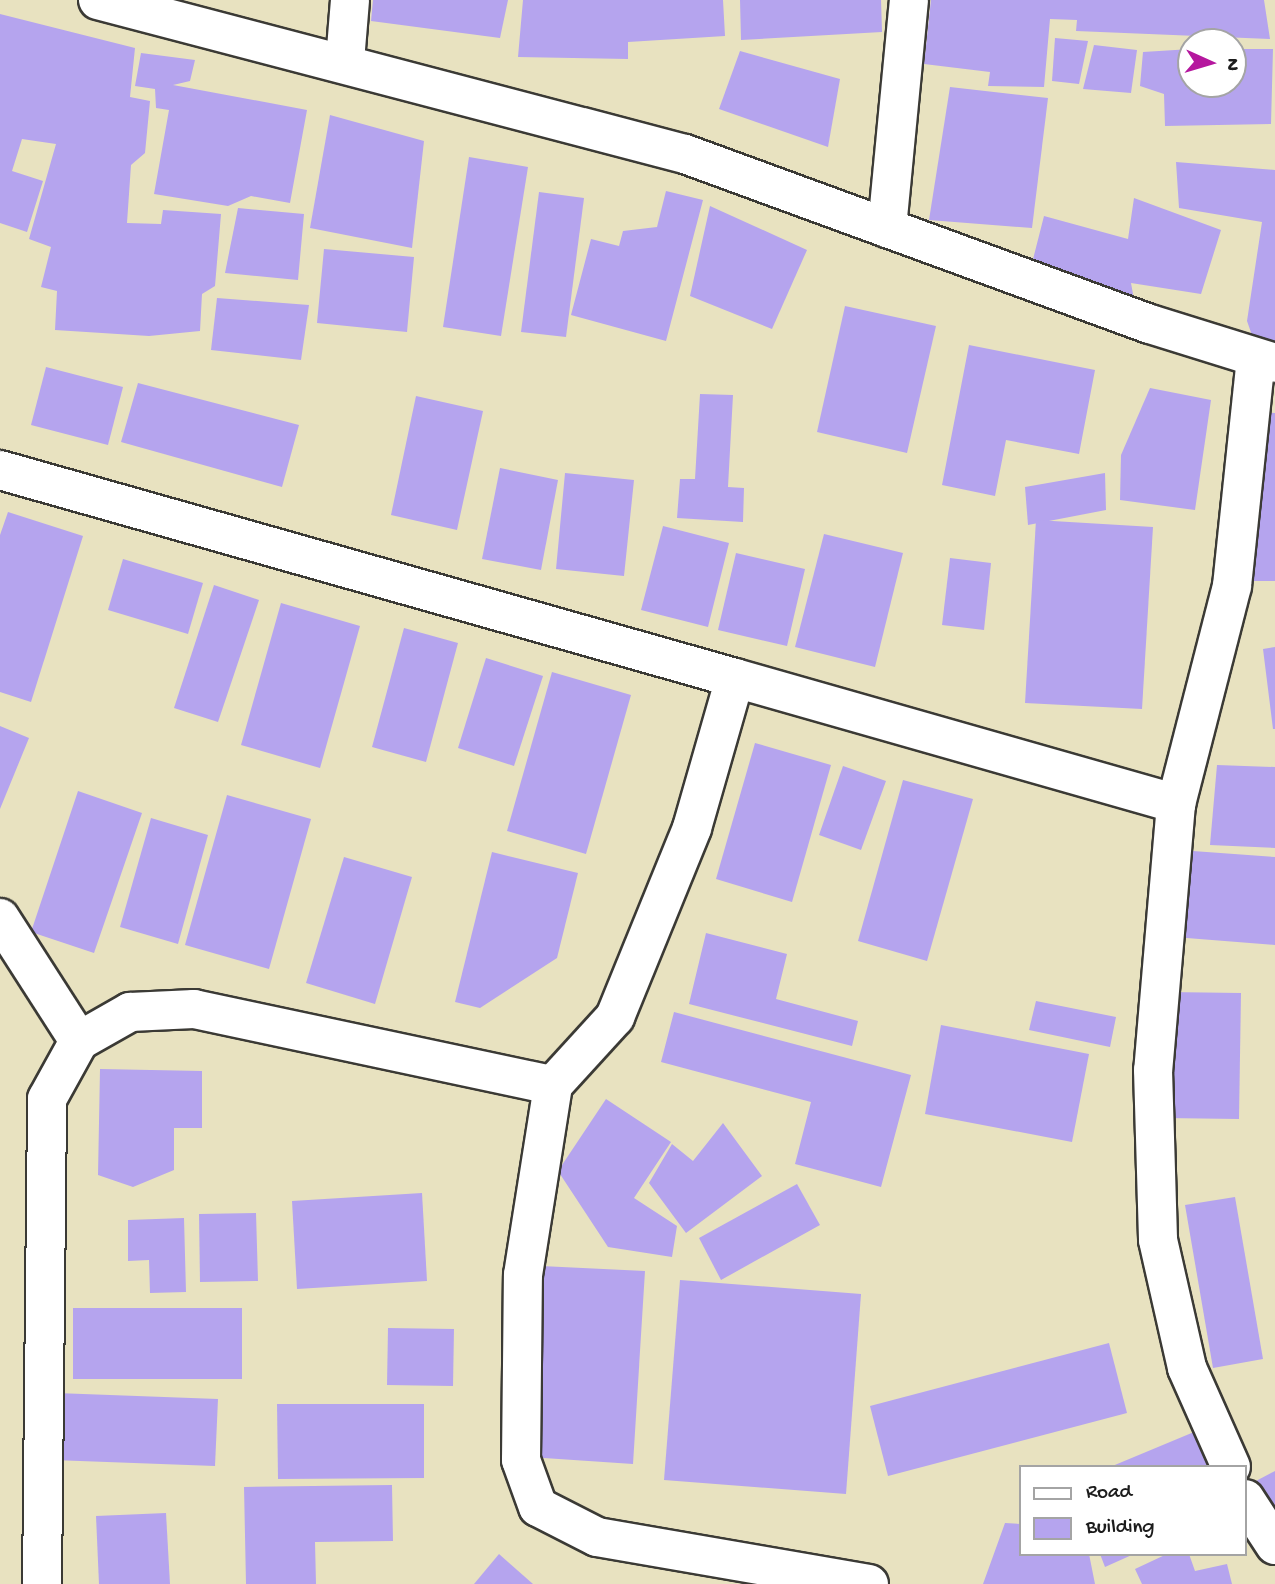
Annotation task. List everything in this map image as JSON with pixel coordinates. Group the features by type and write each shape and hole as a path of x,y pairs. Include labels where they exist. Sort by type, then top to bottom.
{"street":[{"path":"98,0 345,61 685,154 1266,361 1232,586 1175,804 1153,1070 1158,1240 1186,1368 1230,1465"},
{"path":"345,61 350,0"},
{"path":"887,228 909,0"},
{"path":"0,470 1175,804"},
{"path":"735,678 692,828 615,1017 553,1086 523,1275 521,1460 538,1507 597,1537 869,1584"},
{"path":"0,918 79,1041"},
{"path":"41,1584 47,1099 79,1041 130,1012 194,1009 553,1086"},
{"path":"1247,1502 1275,1545"}],"building":[{"path":"373,0 508,0 500,38 371,21"},
{"path":"523,0 723,0 725,36 628,42 628,59 518,57"},
{"path":"740,0 881,0 882,32 741,40"},
{"path":"931,0 1264,0 1270,39 1247,38 1247,28 1177,28 1177,35 1076,31 1077,20 1050,19 1044,87 988,86 990,72 924,64"},
{"path":"0,14 135,48 130,97 150,101 145,153 131,165 127,223 161,224 163,210 221,214 215,286 202,294 200,331 149,336 55,330 57,291 41,287 51,247 29,239 56,144 22,139 12,171 43,181 27,232 0,223"},
{"path":"1055,38 1088,41 1079,84 1052,81"},
{"path":"1094,45 1137,50 1131,93 1083,89"},
{"path":"1247,49 1273,49 1271,124 1165,126 1164,94 1140,86 1143,52 1177,50 1177,98 1247,98"},
{"path":"740,51 840,79 828,147 719,109"},
{"path":"141,53 195,60 190,81 173,85 307,110 290,203 251,196 228,206 154,194 169,110 156,108 155,89 135,86"},
{"path":"950,87 1048,98 1032,228 929,220"},
{"path":"330,115 424,141 412,248 310,228"},
{"path":"469,157 528,167 501,336 443,327"},
{"path":"1176,162 1275,170 1275,349 1255,344 1247,321 1262,222 1179,208"},
{"path":"666,191 703,200 666,341 571,315 591,239 619,246 623,231 657,227"},
{"path":"539,192 584,198 566,337 521,332"},
{"path":"1134,198 1221,230 1201,294 1131,283 1135,305 1030,271 1044,216 1128,239"},
{"path":"710,206 807,250 772,329 690,296"},
{"path":"238,208 304,214 298,280 225,273"},
{"path":"324,249 414,257 407,332 317,323"},
{"path":"217,298 309,305 301,360 211,350"},
{"path":"845,306 936,326 907,453 817,432"},
{"path":"969,345 1095,370 1079,454 1006,440 995,496 942,485"},
{"path":"46,367 123,387 108,445 31,425"},
{"path":"138,383 299,425 282,487 121,442"},
{"path":"1150,388 1211,400 1195,510 1120,500 1121,455"},
{"path":"700,394 733,395 728,487 744,488 743,522 677,518 680,479 695,479"},
{"path":"416,396 483,411 457,530 391,515"},
{"path":"1260,412 1275,413 1275,581 1243,581"},
{"path":"500,468 558,480 541,570 482,559"},
{"path":"565,473 634,480 624,576 556,569"},
{"path":"1105,473 1106,510 1028,525 1025,487"},
{"path":"8,512 83,536 31,702 0,692 0,535"},
{"path":"1036,520 1153,527 1142,709 1025,703"},
{"path":"663,526 729,543 708,627 641,610"},
{"path":"824,534 903,553 875,667 795,647"},
{"path":"736,553 805,569 787,646 718,630"},
{"path":"950,558 991,563 984,630 942,625"},
{"path":"123,559 203,583 188,634 108,610"},
{"path":"214,585 259,600 218,722 174,708"},
{"path":"281,603 360,626 320,768 241,745"},
{"path":"404,628 458,643 426,762 372,747"},
{"path":"1275,647 1275,729 1273,729 1263,649"},
{"path":"486,658 543,676 514,766 458,748"},
{"path":"552,672 631,695 586,854 507,831"},
{"path":"0,726 29,738 0,809"},
{"path":"755,743 831,765 792,902 716,879"},
{"path":"1217,765 1275,767 1275,848 1210,845"},
{"path":"843,766 886,781 861,850 819,835"},
{"path":"903,780 973,799 927,961 858,941"},
{"path":"78,791 142,813 94,953 31,932"},
{"path":"227,795 311,819 269,969 185,945"},
{"path":"151,818 208,835 178,944 120,927"},
{"path":"1179,850 1275,857 1275,945 1174,937"},
{"path":"492,852 578,873 557,958 480,1008 455,1002"},
{"path":"344,857 412,877 375,1004 306,983"},
{"path":"706,933 787,954 776,999 858,1021 852,1046 689,1004"},
{"path":"1167,992 1241,993 1239,1119 1164,1118"},
{"path":"1036,1001 1116,1017 1110,1047 1029,1030"},
{"path":"674,1012 911,1075 881,1187 795,1164 811,1102 661,1062"},
{"path":"941,1025 1089,1054 1072,1142 925,1114"},
{"path":"100,1069 202,1071 202,1128 174,1128 174,1170 133,1187 98,1175"},
{"path":"606,1099 671,1142 634,1198 677,1226 672,1257 608,1247 558,1171"},
{"path":"723,1123 762,1176 686,1233 649,1183 672,1144 693,1161"},
{"path":"797,1184 820,1225 721,1280 699,1238"},
{"path":"422,1193 427,1281 297,1289 292,1201"},
{"path":"1235,1197 1263,1359 1213,1368 1185,1205"},
{"path":"256,1213 258,1281 200,1282 199,1214"},
{"path":"184,1218 186,1292 150,1293 149,1260 128,1261 128,1220"},
{"path":"541,1266 645,1271 633,1464 529,1457"},
{"path":"680,1280 861,1294 846,1494 664,1480"},
{"path":"73,1308 242,1308 242,1379 73,1379"},
{"path":"388,1328 454,1329 453,1386 387,1385"},
{"path":"1109,1343 1127,1413 888,1476 870,1406"},
{"path":"56,1393 218,1399 215,1466 53,1460"},
{"path":"277,1404 424,1404 424,1478 278,1479"},
{"path":"1194,1432 1207,1465 1115,1465"},
{"path":"1275,1471 1275,1524 1254,1482"},
{"path":"392,1485 393,1541 315,1542 316,1584 246,1584 244,1487"},
{"path":"166,1513 170,1584 99,1584 96,1516"},
{"path":"1005,1523 1020,1524 1020,1556 1089,1556 1095,1584 983,1584"},
{"path":"499,1554 533,1584 474,1584"},
{"path":"1101,1556 1130,1556 1105,1567"},
{"path":"1163,1556 1190,1556 1195,1571 1227,1564 1232,1584 1142,1584 1135,1569"}]}
